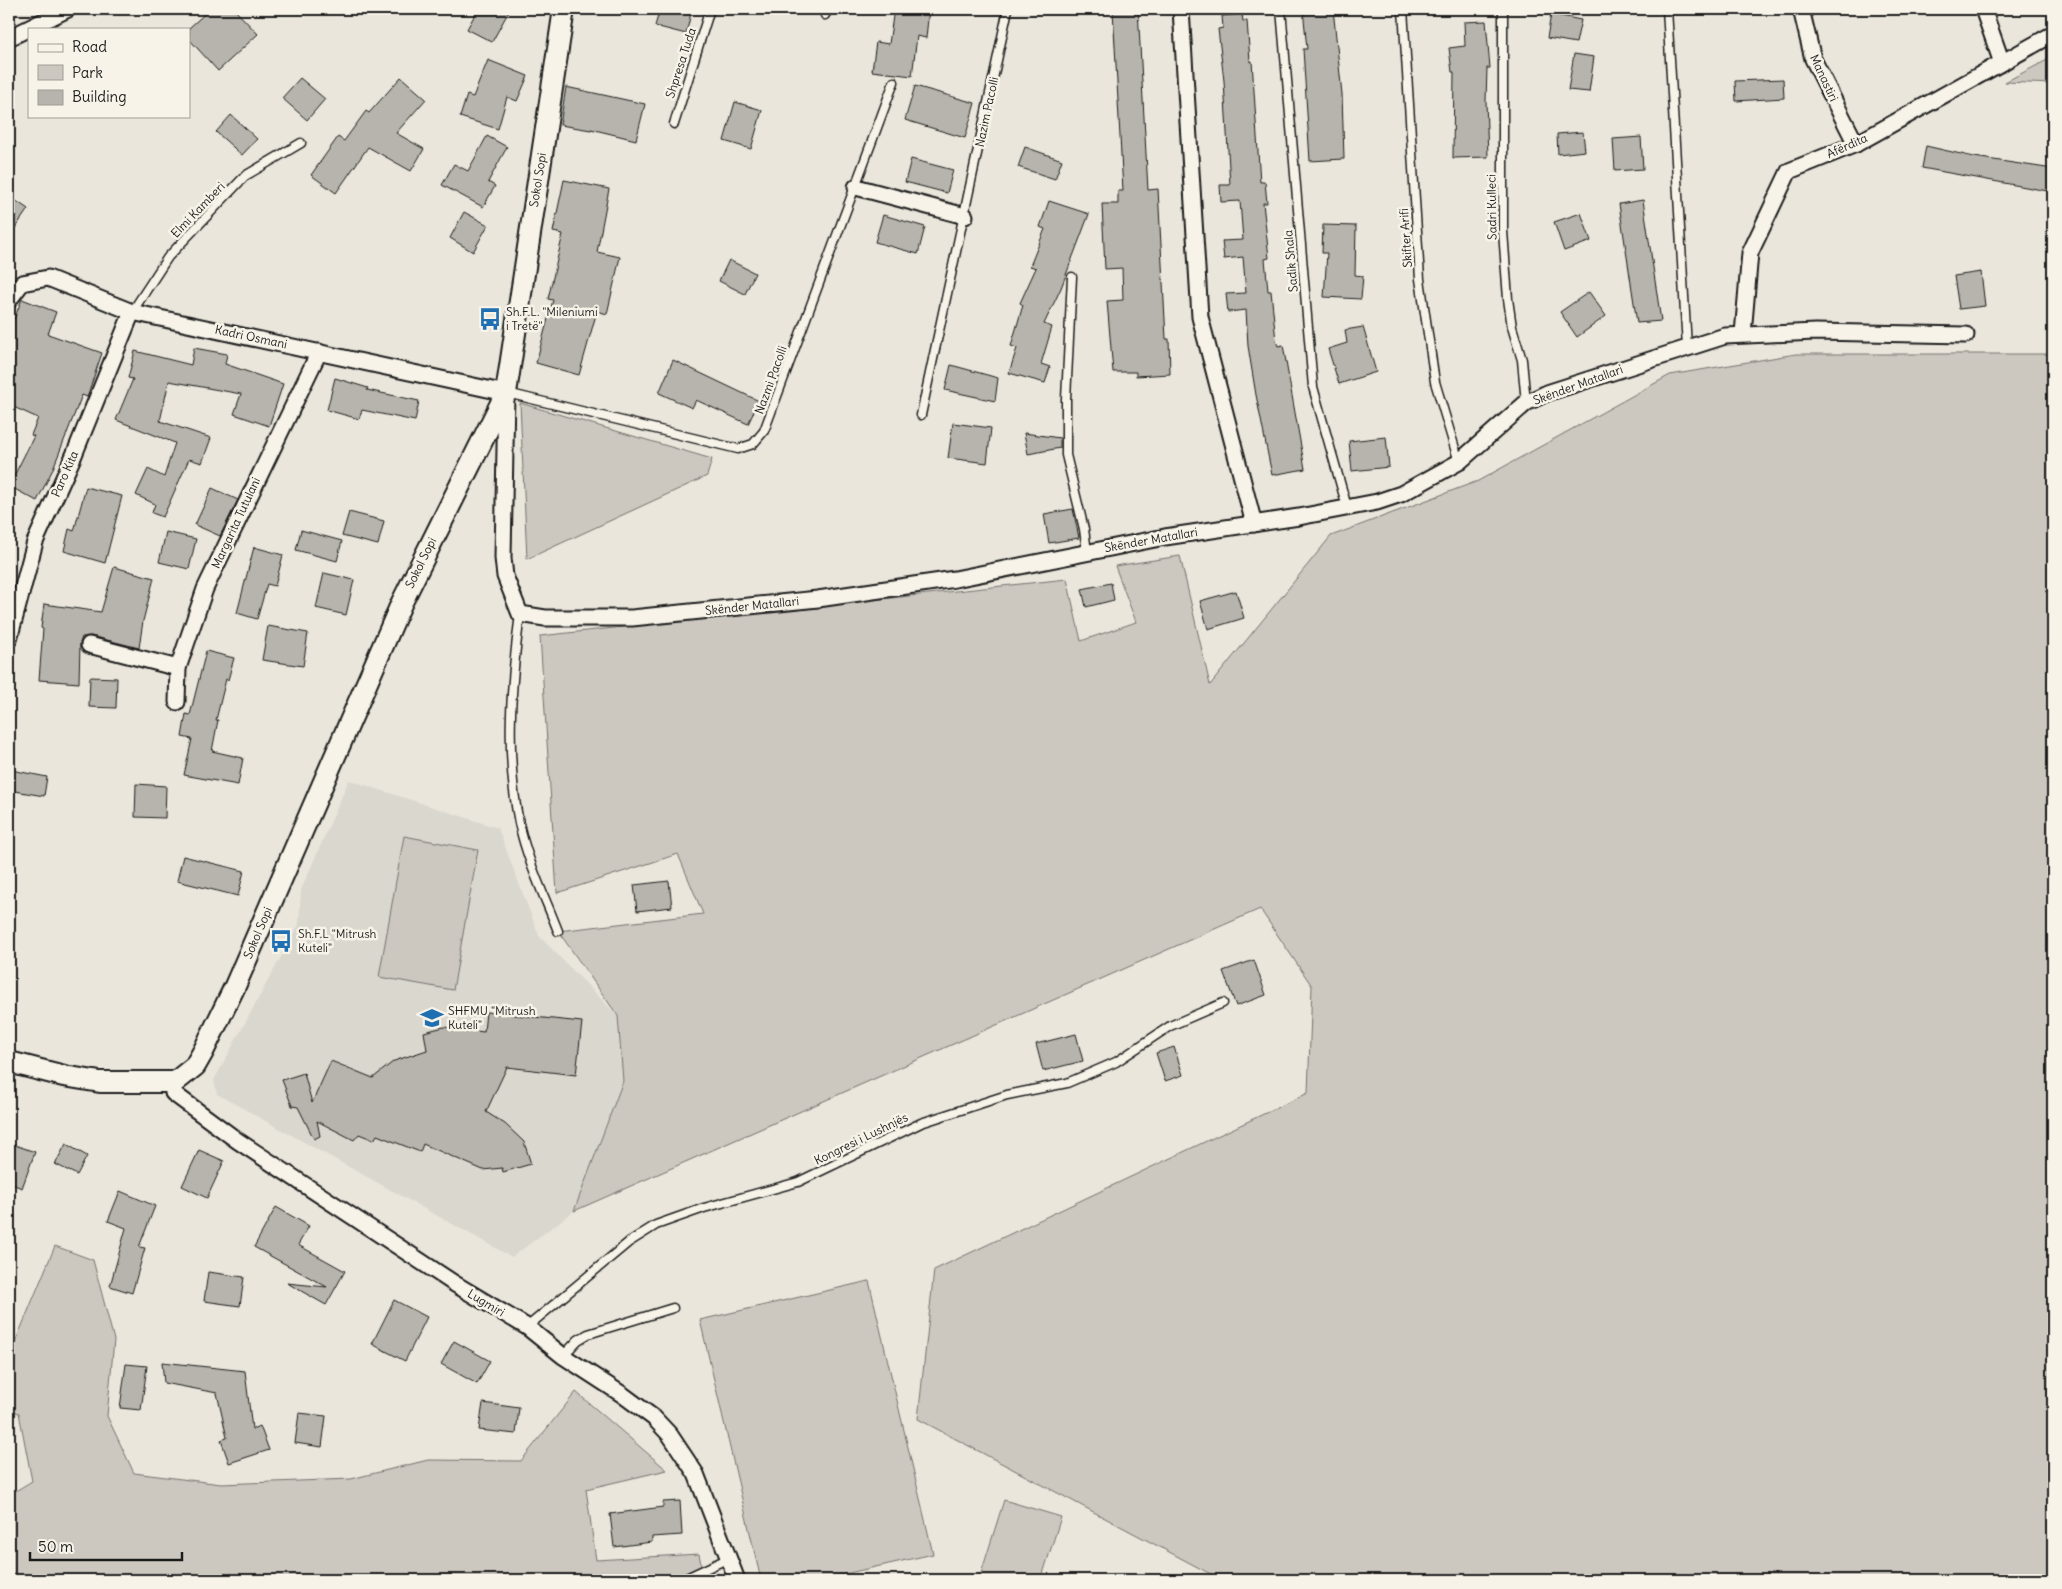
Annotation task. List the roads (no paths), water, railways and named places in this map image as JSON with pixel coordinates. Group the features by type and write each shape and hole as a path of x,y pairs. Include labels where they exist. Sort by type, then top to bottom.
{"street":[{"name":"Sokol Sopi","path":"175,1082 195,1066 235,986 402,602 506,393 564,9"},
{"path":"1181,9 1200,317 1254,524"},
{"name":"Manastiri","path":"1801,9 1813,59 1856,144"},
{"path":"1983,9 2002,63"},
{"path":"9,38 59,10"},
{"name":"Afërdita","path":"1743,334 1750,253 1789,171 1856,144 2053,34"},
{"path":"856,187 965,216"},
{"name":"Kadri Osmani","path":"9,300 22,284 48,278 132,312 506,393"},
{"name":"Paro Kita","path":"9,639 35,542 74,455 132,312"},
{"name":"Skënder Matallari","path":"520,614 546,618 632,618 756,607 955,579 1165,537 1254,524 1347,507 1401,494 1459,462 1526,403 1547,393 1725,336 1815,332 1966,335"},
{"name":"Margarita Tutulani","path":"177,702 178,668 205,588 319,352"},
{"path":"506,393 503,558 505,576 520,614"},
{"path":"88,645 178,668"},
{"path":"9,1062 58,1075 100,1082 175,1082"},
{"name":"Lugmiri","path":"175,1082 173,1093 238,1142 455,1284 527,1327 563,1356 623,1395 670,1434 696,1474 737,1580"}],"lane":[{"name":"Shpresa Tuda","path":"674,124 710,9"},
{"name":"Nazim Pacolli","path":"921,415 1008,9"},
{"name":"Sadik Shala","path":"1281,9 1312,387 1347,507"},
{"name":"Skifter Arifi","path":"1402,9 1420,279 1434,382 1459,462"},
{"name":"Sadri Kulleci","path":"1503,9 1503,231 1508,298 1512,326 1522,360 1526,403"},
{"path":"1667,9 1687,347"},
{"name":"Nazmi Pacolli","path":"506,393 738,449 753,444 764,431 894,82"},
{"name":"Elmi Kamberi","path":"132,312 168,257 246,176 301,143"},
{"path":"1072,276 1066,400 1066,455 1084,529 1087,552"},
{"path":"520,614 510,702 514,777 519,822 528,854 558,931"},
{"name":"Kongresi i Lushnjës","path":"527,1327 629,1242 656,1225 704,1208 798,1182 921,1122 1007,1094 1067,1083 1116,1062 1170,1026 1222,1003"},
{"path":"563,1356 578,1340 588,1334 673,1308"},
{"path":"682,1580 729,1558"}],"place":[{"name":"Sh.F.L. \"Mileniumi i Tretë\"","path":"490,319"},
{"name":"Sh.F.L \"Mitrush Kuteli\"","path":"281,941"},
{"name":"SHFMU \"Mitrush Kuteli\"","path":"432,1018"}]}
